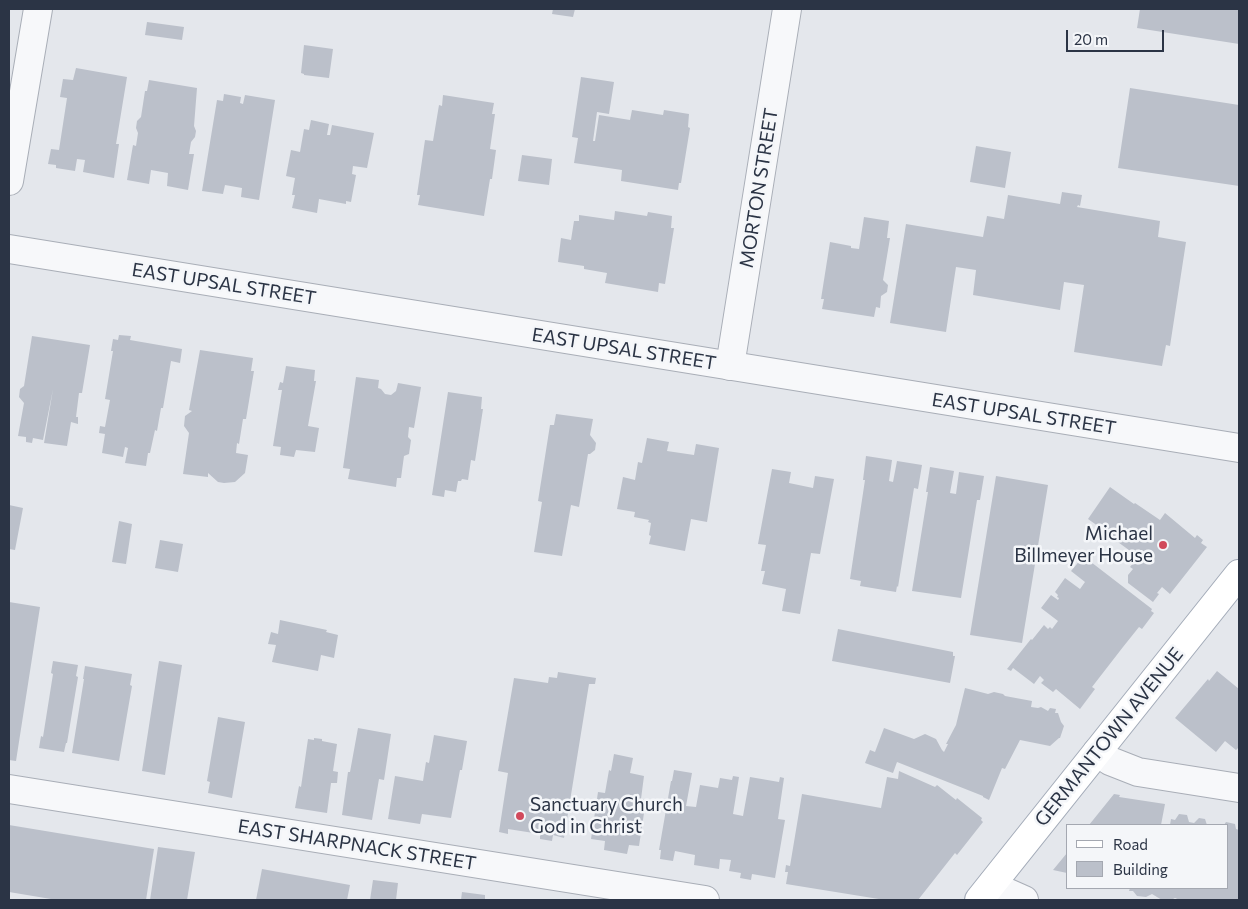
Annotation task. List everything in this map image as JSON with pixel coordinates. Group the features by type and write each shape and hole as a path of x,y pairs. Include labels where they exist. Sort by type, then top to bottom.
{"main road":[{"name":"GERMANTOWN AVENUE","path":"986,892 1239,574"}],"street":[{"path":"9,181 38,9"},
{"name":"MORTON STREET","path":"730,366 787,9"},
{"name":"EAST UPSAL STREET","path":"9,249 1239,448"},
{"path":"1097,752 1110,761 1138,772 1239,788"},
{"name":"EAST SHARPNACK STREET","path":"9,789 705,900"},
{"path":"986,892 1006,892 1024,900"}],"building":[{"path":"553,9 575,9 573,17 552,14"},
{"path":"1140,9 1239,9 1239,44 1137,28"},
{"path":"147,22 184,27 182,40 145,35"},
{"path":"304,45 333,49 329,78 301,73"},
{"path":"76,68 127,77 116,144 119,144 114,178 83,172 85,160 77,159 75,171 56,168 56,165 48,164 51,149 59,150 67,98 60,97 63,79 73,80"},
{"path":"581,77 614,82 609,114 597,112 593,141 595,141 599,115 630,120 632,110 663,115 664,110 689,114 688,127 690,128 681,183 679,183 678,190 621,181 622,170 574,163 578,138 572,137"},
{"path":"149,80 197,88 194,126 196,131 195,137 191,142 189,154 194,154 188,190 167,186 168,173 151,170 149,184 127,180 133,145 136,146 137,121 141,117 145,91 147,91"},
{"path":"1130,88 1239,105 1239,186 1118,168"},
{"path":"224,94 241,97 240,103 243,104 245,95 275,100 259,200 241,197 242,188 225,185 223,194 202,191 217,100 223,101"},
{"path":"443,95 494,103 492,114 495,114 490,149 496,150 484,216 418,205 420,195 417,195 425,140 433,141 439,105 442,106"},
{"path":"311,120 329,124 327,135 330,135 332,125 374,133 367,168 353,166 352,174 356,175 351,202 346,201 346,204 319,199 317,213 292,208 295,195 292,195 295,178 286,176 291,150 300,152 304,129 309,130"},
{"path":"976,146 1011,152 1005,188 970,182"},
{"path":"522,155 552,159 549,185 518,181"},
{"path":"1062,192 1082,195 1080,206 1078,205 1077,207 1160,221 1158,237 1186,242 1170,346 1166,345 1162,366 1074,352 1084,285 1064,282 1060,310 973,295 976,270 956,267 946,332 890,323 906,224 983,237 987,216 1004,219 1008,195 1060,204"},
{"path":"615,211 647,216 648,212 672,216 671,228 674,228 665,284 659,283 658,292 605,283 607,273 584,269 584,266 558,262 561,238 571,240 574,221 579,221 579,215 614,220"},
{"path":"864,217 889,221 887,238 890,238 883,280 888,285 887,292 881,296 880,308 876,307 874,317 822,309 824,299 821,299 830,242 859,249"},
{"path":"119,335 131,336 130,340 182,349 180,363 171,361 163,408 161,408 157,431 155,430 146,466 125,463 128,448 125,447 123,457 102,453 105,434 99,433 100,426 105,427 110,400 105,399 113,351 111,351 113,339 118,340"},
{"path":"32,336 90,345 82,393 79,393 76,417 78,417 78,424 71,422 67,446 44,443 53,389 43,440 33,438 32,443 26,442 26,437 18,436 24,403 19,397 20,389 24,386"},
{"path":"200,350 253,358 251,371 254,371 246,419 243,419 236,453 248,455 245,473 235,482 218,482 208,473 208,477 183,474 189,433 184,426 185,416 192,411 189,410"},
{"path":"286,366 315,370 314,381 316,381 308,426 319,428 315,452 296,450 294,457 280,455 281,447 273,446 282,390 278,390 280,382 283,383"},
{"path":"356,377 379,380 378,388 385,394 391,395 396,391 398,383 421,387 414,428 409,427 408,437 411,440 409,454 404,456 401,478 397,478 396,487 348,479 350,469 343,468"},
{"path":"448,392 482,397 481,409 483,409 475,461 471,460 468,480 462,479 458,481 456,492 445,490 444,497 432,495"},
{"path":"556,414 593,419 590,435 596,443 595,450 588,454 579,507 571,505 562,556 534,552 542,502 538,501 550,425 554,425"},
{"path":"647,438 669,442 667,451 694,455 696,444 719,448 707,522 691,519 685,551 649,544 651,523 648,522 649,520 634,517 635,512 617,509 623,477 635,480 638,462 642,463"},
{"path":"866,456 892,460 889,481 893,482 897,461 922,465 918,489 914,488 896,592 860,586 861,581 850,579 865,480 863,480"},
{"path":"930,467 954,471 950,493 956,494 959,472 984,476 980,500 977,500 961,598 912,591 928,492 926,492"},
{"path":"772,469 791,472 789,483 813,488 815,476 834,479 820,554 811,553 800,614 782,611 786,589 762,584 765,571 761,571 766,545 758,544"},
{"path":"996,476 1048,485 1022,643 970,635"},
{"name":"Michael Billmeyer House","path":"1110,487 1160,520 1165,513 1195,538 1197,535 1203,540 1201,543 1207,547 1170,594 1162,587 1153,602 1128,583 1128,575 1133,569 1130,567 1134,562 1129,558 1133,553 1088,519"},
{"path":"9,505 23,508 15,550 9,549"},
{"path":"119,521 132,524 126,564 112,562"},
{"path":"160,540 183,544 178,572 155,568"},
{"path":"1082,558 1086,561 1087,559 1152,609 1151,611 1154,613 1142,629 1139,627 1092,687 1095,689 1080,709 1056,689 1053,692 1041,683 1044,680 1040,676 1034,684 1013,668 1011,671 1007,669 1044,625 1048,629 1050,627 1052,629 1058,621 1041,608 1051,595 1058,600 1058,595 1055,592 1065,578 1080,589 1085,582 1071,571"},
{"path":"9,602 40,607 16,761 9,760"},
{"path":"280,620 327,630 326,632 338,635 334,658 321,655 318,671 272,662 276,645 268,644 271,632 278,634"},
{"path":"838,629 953,652 953,656 955,656 950,683 832,661"},
{"path":"53,661 78,665 76,676 78,677 64,752 39,748 41,736 43,737 53,674 51,673"},
{"path":"159,661 182,665 165,775 142,771"},
{"path":"85,666 132,674 130,685 132,686 119,761 72,753"},
{"path":"1217,671 1239,689 1239,747 1236,750 1225,741 1216,752 1175,718"},
{"path":"558,672 596,678 595,684 589,684 564,838 553,835 552,841 540,839 540,834 508,829 508,834 499,832 508,773 498,771 514,678 548,683 549,677 557,678"},
{"path":"965,688 988,694 994,692 1032,701 1031,707 1041,707 1048,711 1050,708 1056,709 1055,713 1058,713 1064,726 1060,738 1050,746 1020,740 1005,769 1002,768 989,800 897,762 893,773 865,763 870,750 875,752 884,728 914,739 925,734 936,739 944,752 956,725"},
{"path":"218,717 245,722 232,798 208,793 210,782 207,781"},
{"path":"358,728 391,734 384,780 379,779 372,820 342,815 348,772 350,772"},
{"path":"434,735 467,741 451,818 422,814 420,824 388,819 395,776 423,781 426,762 429,763"},
{"path":"314,738 337,744 333,771 338,772 337,783 331,783 327,813 295,808 299,786 301,787 308,739 314,740"},
{"path":"614,754 633,758 630,773 644,776 641,799 646,800 639,846 629,845 627,854 604,850 605,841 591,839 598,792 605,793"},
{"path":"674,770 692,773 686,806 696,807 700,785 718,788 720,778 732,780 733,776 739,777 733,814 743,816 750,777 779,782 780,777 784,778 778,819 785,820 775,878 752,874 751,880 740,878 741,873 729,871 731,860 720,859 719,869 694,865 695,855 675,851 673,861 660,859 661,850 659,850"},
{"path":"899,771 935,787 937,785 982,818 983,822 957,855 955,853 918,900 885,900 786,884 788,872 785,872 786,865 790,866 802,794 881,808 887,777 898,779"},
{"path":"1114,794 1120,795 1119,797 1165,804 1161,824 1090,824"},
{"path":"1179,814 1187,815 1189,822 1194,823 1199,818 1205,819 1207,824 1170,824 1171,819 1175,820"},
{"path":"1226,822 1235,824 1236,829 1239,830 1239,900 1180,900 1175,898 1162,900 1152,894 1146,897 1137,896 1133,891 1129,891 1130,889 1228,889 1228,824 1225,824"},
{"path":"9,825 154,849 146,900 57,900 9,892"},
{"path":"158,847 195,852 187,900 150,900"},
{"path":"1066,854 1066,873 1053,870"},
{"path":"262,869 350,885 347,900 256,900"},
{"path":"373,880 398,883 396,900 370,900"},
{"path":"462,892 485,895 485,900 461,900"}],"place":[{"name":"Michael Billmeyer House","path":"1163,545"},
{"name":"Sanctuary Church God in Christ","path":"520,816"}]}
